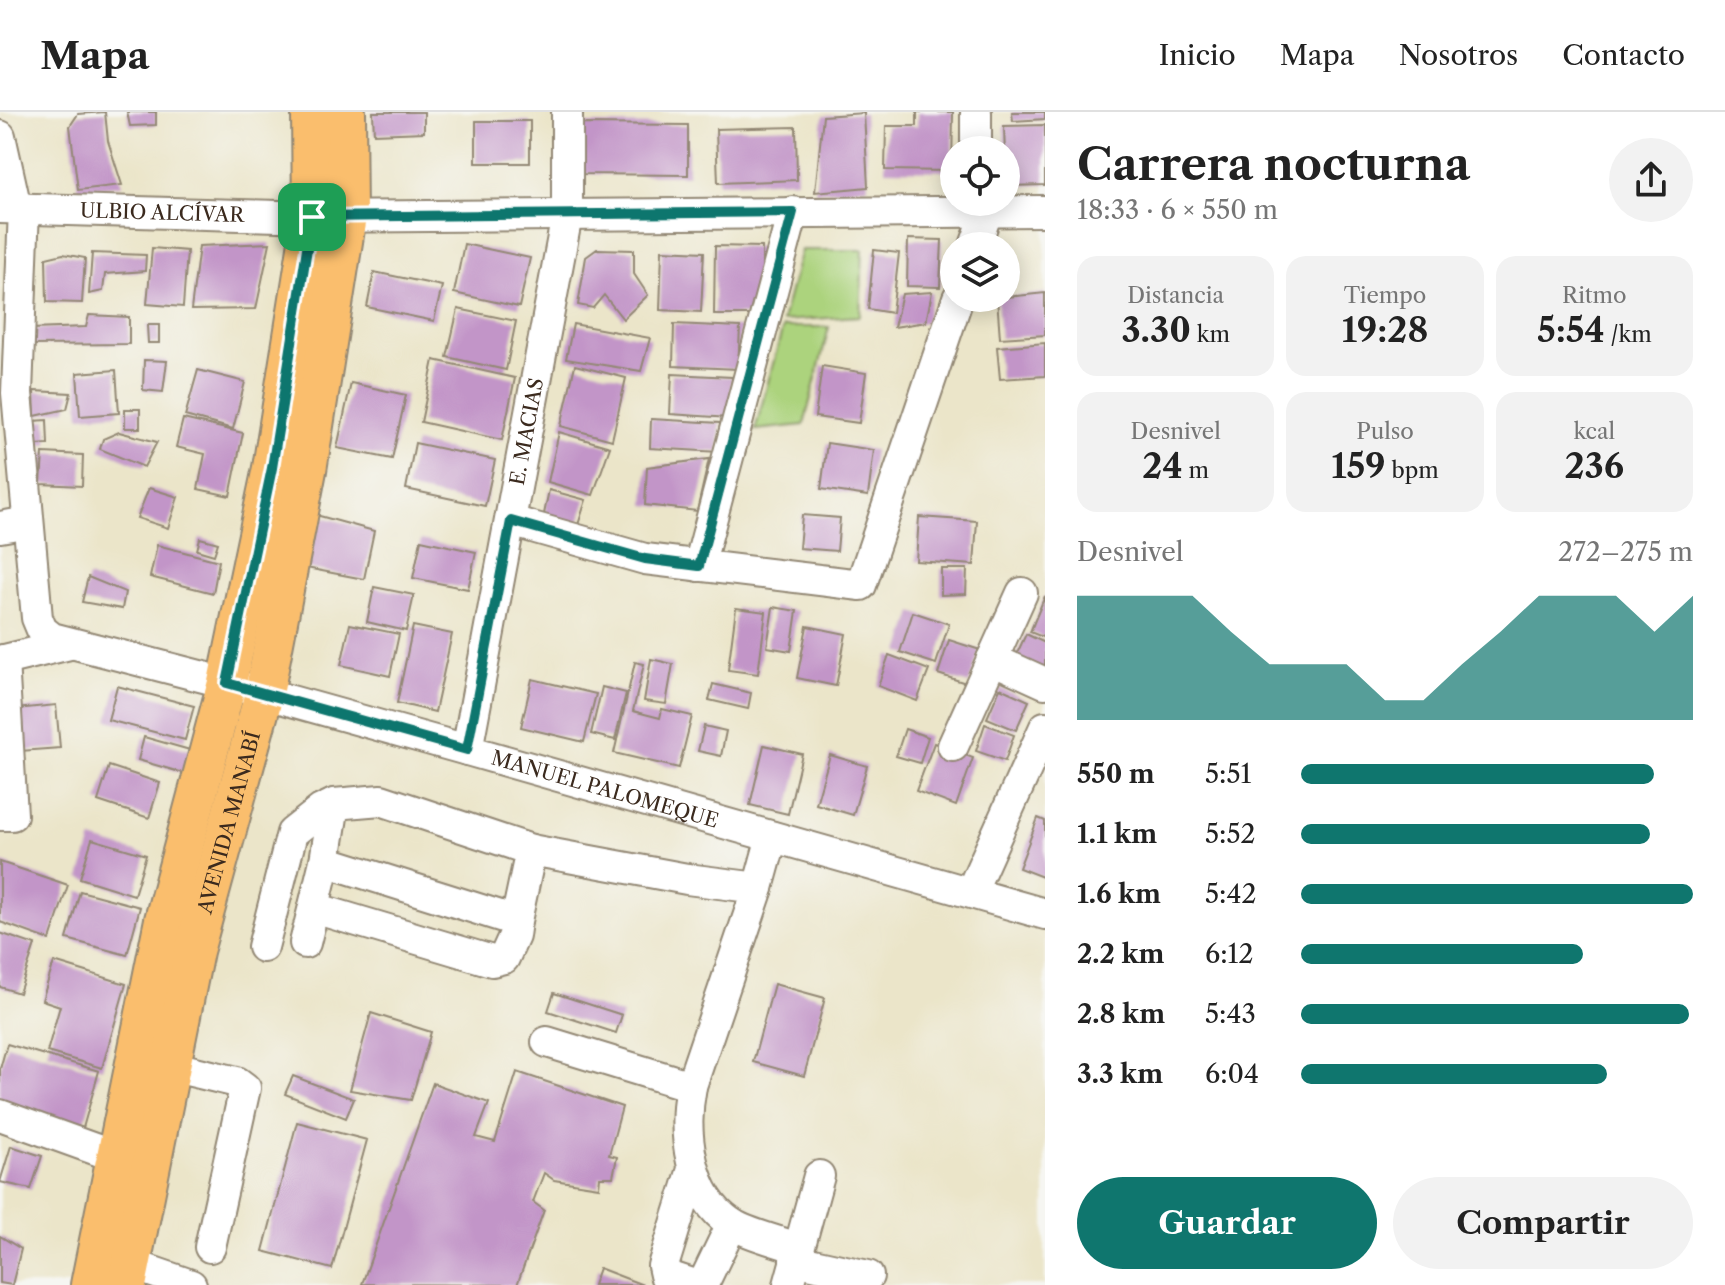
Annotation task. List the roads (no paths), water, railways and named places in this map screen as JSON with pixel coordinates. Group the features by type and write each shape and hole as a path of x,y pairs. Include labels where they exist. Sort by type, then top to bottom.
{"main road":[{"path":"311,112 329,216"},
{"path":"329,216 346,112"},
{"name":"AVENIDA MANABÍ","path":"111,1272 114,1156 164,920 227,683 329,216"},
{"name":"AVENIDA MANABÍ","path":"111,1272 170,1066 198,937 264,694 307,470 329,216"}],"street":[{"name":"E. MACIAS","path":"467,750 567,215 567,112"},
{"path":"976,112 976,136"},
{"path":"0,136 13,208 17,393 14,525 42,630 52,638 70,644"},
{"name":"ULBIO ALCÍVAR","path":"13,208 329,216 940,209"},
{"name":"ULBIO ALCÍVAR","path":"1020,210 1045,211"},
{"path":"699,566 793,212"},
{"path":"511,521 645,559 861,585 953,312"},
{"path":"953,746 1022,593"},
{"path":"0,815 12,815 2,660 70,644"},
{"name":"MANUEL PALOMEQUE","path":"70,644 227,683 1045,914"},
{"path":"992,659 1045,683"},
{"path":"971,892 1045,727"},
{"path":"263,947 292,833 321,810 334,804 381,800 531,850 687,879 758,888"},
{"path":"305,943 325,861 334,804"},
{"path":"772,837 758,888 691,1086 685,1114 693,1169 698,1183 714,1206 732,1224 794,1265 868,1276"},
{"path":"314,908 492,961 504,958 514,936 531,850"},
{"path":"325,861 516,921"},
{"path":"547,1042 691,1086"},
{"path":"170,1066 237,1082 245,1088 210,1247"},
{"path":"0,1115 114,1156"},
{"path":"693,1169 663,1266 665,1275 697,1285 732,1224"},
{"path":"794,1265 819,1176"},
{"path":"111,1272 191,1285"}]}
